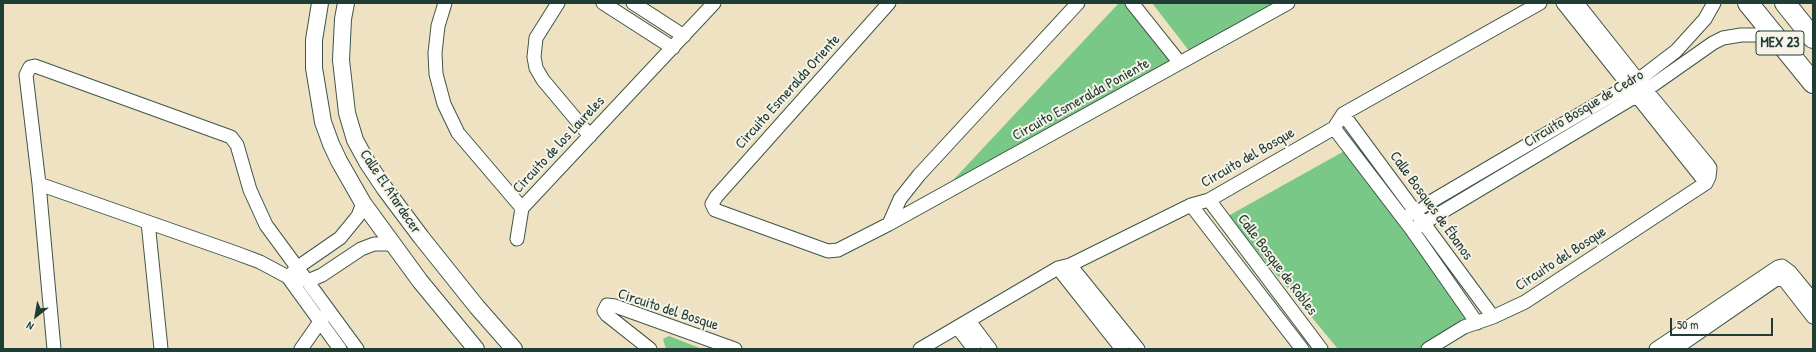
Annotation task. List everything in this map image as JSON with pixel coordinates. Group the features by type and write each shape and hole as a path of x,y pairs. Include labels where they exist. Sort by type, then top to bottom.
{"main road":[{"name":"MEX 23","path":"1748,3 1813,83"},
{"name":"MEX 23","path":"1785,3 1809,34"}],"street":[{"name":"Calle El Atardecer","path":"320,3 314,40 314,68 323,122 338,161 363,203 420,281 476,349"},
{"name":"Calle El Atardecer","path":"346,3 343,19 341,60 347,113 355,140 367,162 385,189 446,270 498,333 514,349"},
{"name":"Circuito de los Laureles","path":"445,3 438,26 435,53 436,74 444,104 458,133 522,208 714,3"},
{"path":"558,3 536,38 534,57 536,68 543,80 590,136"},
{"path":"603,3 673,48"},
{"path":"633,3 684,36"},
{"name":"Circuito Esmeralda Oriente","path":"833,251 715,210 712,204 716,197 889,3"},
{"path":"889,224 900,200 919,175 1078,3"},
{"path":"1132,3 1180,63"},
{"name":"Circuito Esmeralda Poniente","path":"833,251 843,248 889,224 1288,3"},
{"name":"Circuito del Bosque","path":"920,349 1064,266 1191,206 1209,200 1334,128 1344,114 1540,3"},
{"name":"Circuito del Bosque","path":"1428,349 1464,326 1493,317 1525,302 1706,183 1710,172 1708,165 1563,3"},
{"name":"Circuito del Bosque","path":"1577,3 1638,88"},
{"name":"Circuito Bosque de Cedro","path":"1412,230 1527,161 1638,88 1676,51 1705,19 1714,3"},
{"path":"1800,3 1809,34"},
{"name":"Circuito Bosque de Cedro","path":"1402,218 1519,150 1685,62 1723,38 1759,35 1777,39"},
{"path":"1676,51 1685,62"},
{"path":"54,349 39,184 26,75 30,67 35,66 231,137 237,145 250,190 266,225 357,349"},
{"name":"Calle Bosques de Ébanos","path":"1344,114 1493,317"},
{"name":"Calle Bosques de Ébanos","path":"1334,128 1412,230 1477,323"},
{"path":"1519,150 1527,161"},
{"path":"39,184 254,260 288,277 308,281 322,275 361,249 374,244 393,244"},
{"path":"288,277 298,267 340,238 358,216 363,203 385,189"},
{"name":"Calle Bosque de Robles","path":"1209,200 1321,349"},
{"name":"Calle Bosque de Robles","path":"1191,206 1302,349"},
{"path":"517,239 522,208"},
{"path":"148,222 161,349"},
{"path":"1064,266 1122,349"},
{"path":"1064,266 1138,349"},
{"path":"1656,349 1774,269 1781,273 1785,281 1813,317"},
{"path":"1675,349 1775,280 1781,273 1790,272 1813,300"},
{"path":"288,277 340,349"},
{"path":"1274,312 1286,304"},
{"name":"Circuito del Bosque","path":"650,349 607,315 604,311 607,306 615,306 734,349"},
{"path":"301,349 328,309"},
{"path":"969,321 990,349"},
{"path":"958,328 974,349"}],"green space":[{"path":"1119,3 1124,3 1176,69 926,209"},
{"path":"1152,3 1279,3 1190,52"},
{"path":"1348,149 1473,317 1425,349 1338,349 1228,216"},
{"path":"669,336 702,349 666,349 663,339"}]}
